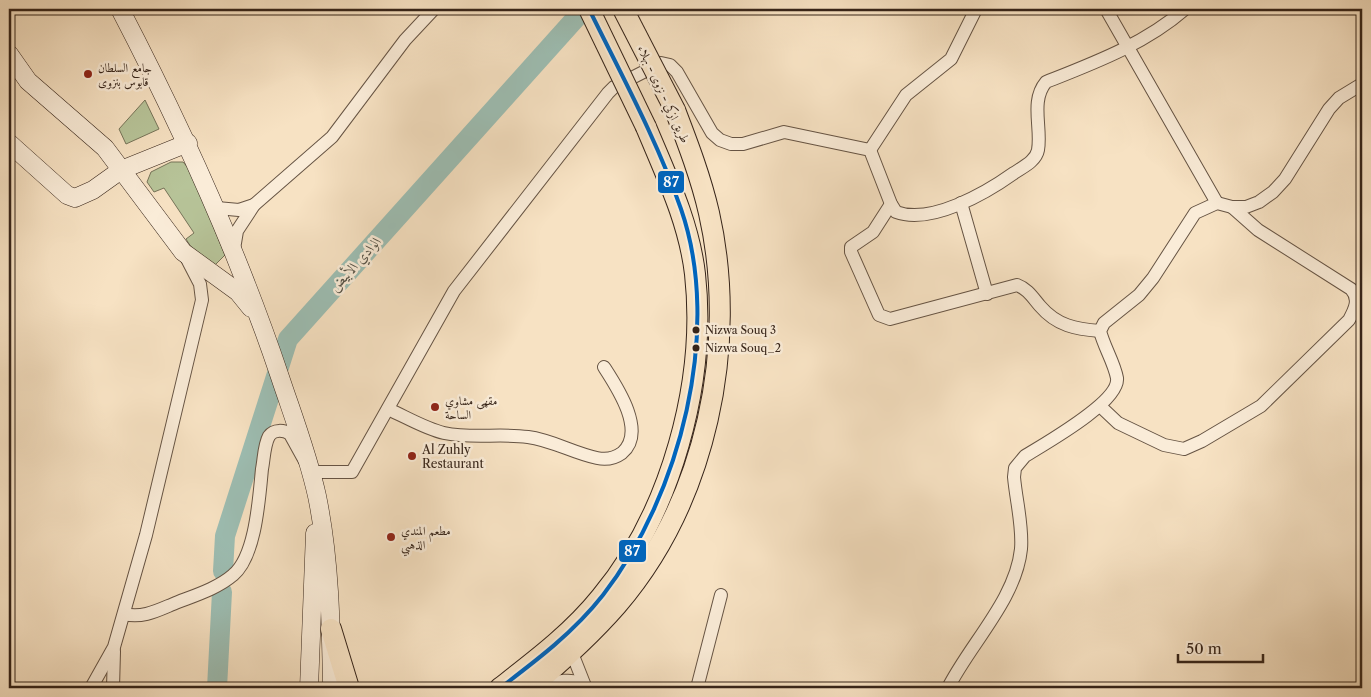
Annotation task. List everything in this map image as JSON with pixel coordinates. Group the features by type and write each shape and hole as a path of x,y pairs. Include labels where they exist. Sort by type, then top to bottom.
{"main road":[{"path":"500,688 552,648 578,623 621,570 642,537 661,496 674,459 690,400 696,335 695,274 681,209 646,127 589,9"},
{"name":"طريق ازكي - نزوى - بهلاء","path":"530,688 572,653 618,604 656,550 695,467 712,401 718,340 717,266 710,214 695,163 674,110 623,9"},
{"path":"331,629 350,688"}],"street":[{"path":"120,9 188,144 217,208 264,330 312,472 327,558 332,688"},
{"path":"202,300 217,278 230,265 237,231 254,205 332,137 405,40 434,9"},
{"path":"870,150 906,95 951,59 976,9"},
{"path":"1106,9 1217,203"},
{"path":"870,150 891,204 896,212 921,214 961,204 991,190 1032,160 1038,150 1039,94 1046,82 1127,47 1166,25 1185,9"},
{"path":"9,54 28,81 105,148 183,252 200,284 202,300 146,535 114,647 91,688"},
{"path":"312,472 352,472 454,291 614,86 661,63 670,65 677,72 712,133 720,140 731,144 743,144 784,132 870,150"},
{"path":"948,688 1010,586 1019,564 1021,547 1014,476 1015,468 1025,456 1100,406 1115,389 1117,379 1100,331 1104,323 1139,295 1153,278 1195,213 1217,203 1232,207 1252,204 1274,192 1285,179 1329,109 1339,98 1362,84"},
{"path":"9,143 71,197 80,197 93,190 121,170 188,144"},
{"path":"891,204 873,232 851,247 851,252 879,315 890,320 1017,285 1024,287 1052,318 1067,327 1100,331"},
{"path":"961,204 987,294"},
{"path":"217,208 239,210 254,205"},
{"path":"1100,406 1118,423 1164,445 1184,448 1202,441 1261,406 1349,320 1356,306 1356,294 1351,289 1258,230 1232,207"},
{"path":"183,252 238,292 246,301 264,330"},
{"path":"388,409 443,433 466,436 528,437 547,440 597,458 617,457 627,448 631,436 631,417 616,386 604,367"},
{"path":"124,614 132,616 147,615 208,590 234,575 248,552 256,518 264,452 269,436 274,432 286,431 290,434 312,472"},
{"path":"309,688 317,498"},
{"path":"697,688 721,595"},
{"path":"113,688 114,647"},
{"path":"572,653 586,687"},
{"path":"539,688 564,680 575,681 586,687"}],"green space":[{"path":"145,100 159,129 126,144 119,129"},
{"path":"171,162 183,162 191,171 225,255 215,265 198,258 186,239 194,233 164,188 154,192 147,182 151,172"}],"waterway":[{"name":"الوادي الأبيض","path":"223,571 225,536 288,339 584,9"},
{"name":"الوادي الأبيض","path":"217,688 222,592"}],"transit line":[{"name":"87","path":"500,688 541,656 580,621 603,595 630,555 654,510 673,461 687,410 695,358 697,306 693,256 681,209 650,133 589,9"}],"place":[{"name":"جامع السلطان قابوس بنزوى","path":"88,74"},
{"name":"Nizwa Souq 3","path":"696,330"},
{"name":"Nizwa Souq_2","path":"696,348"},
{"name":"مقهى مشاوي الساحة","path":"435,407"},
{"name":"Al Zuhly Restaurant","path":"412,456"},
{"name":"مطعم المندي الذهبي","path":"391,537"}]}
